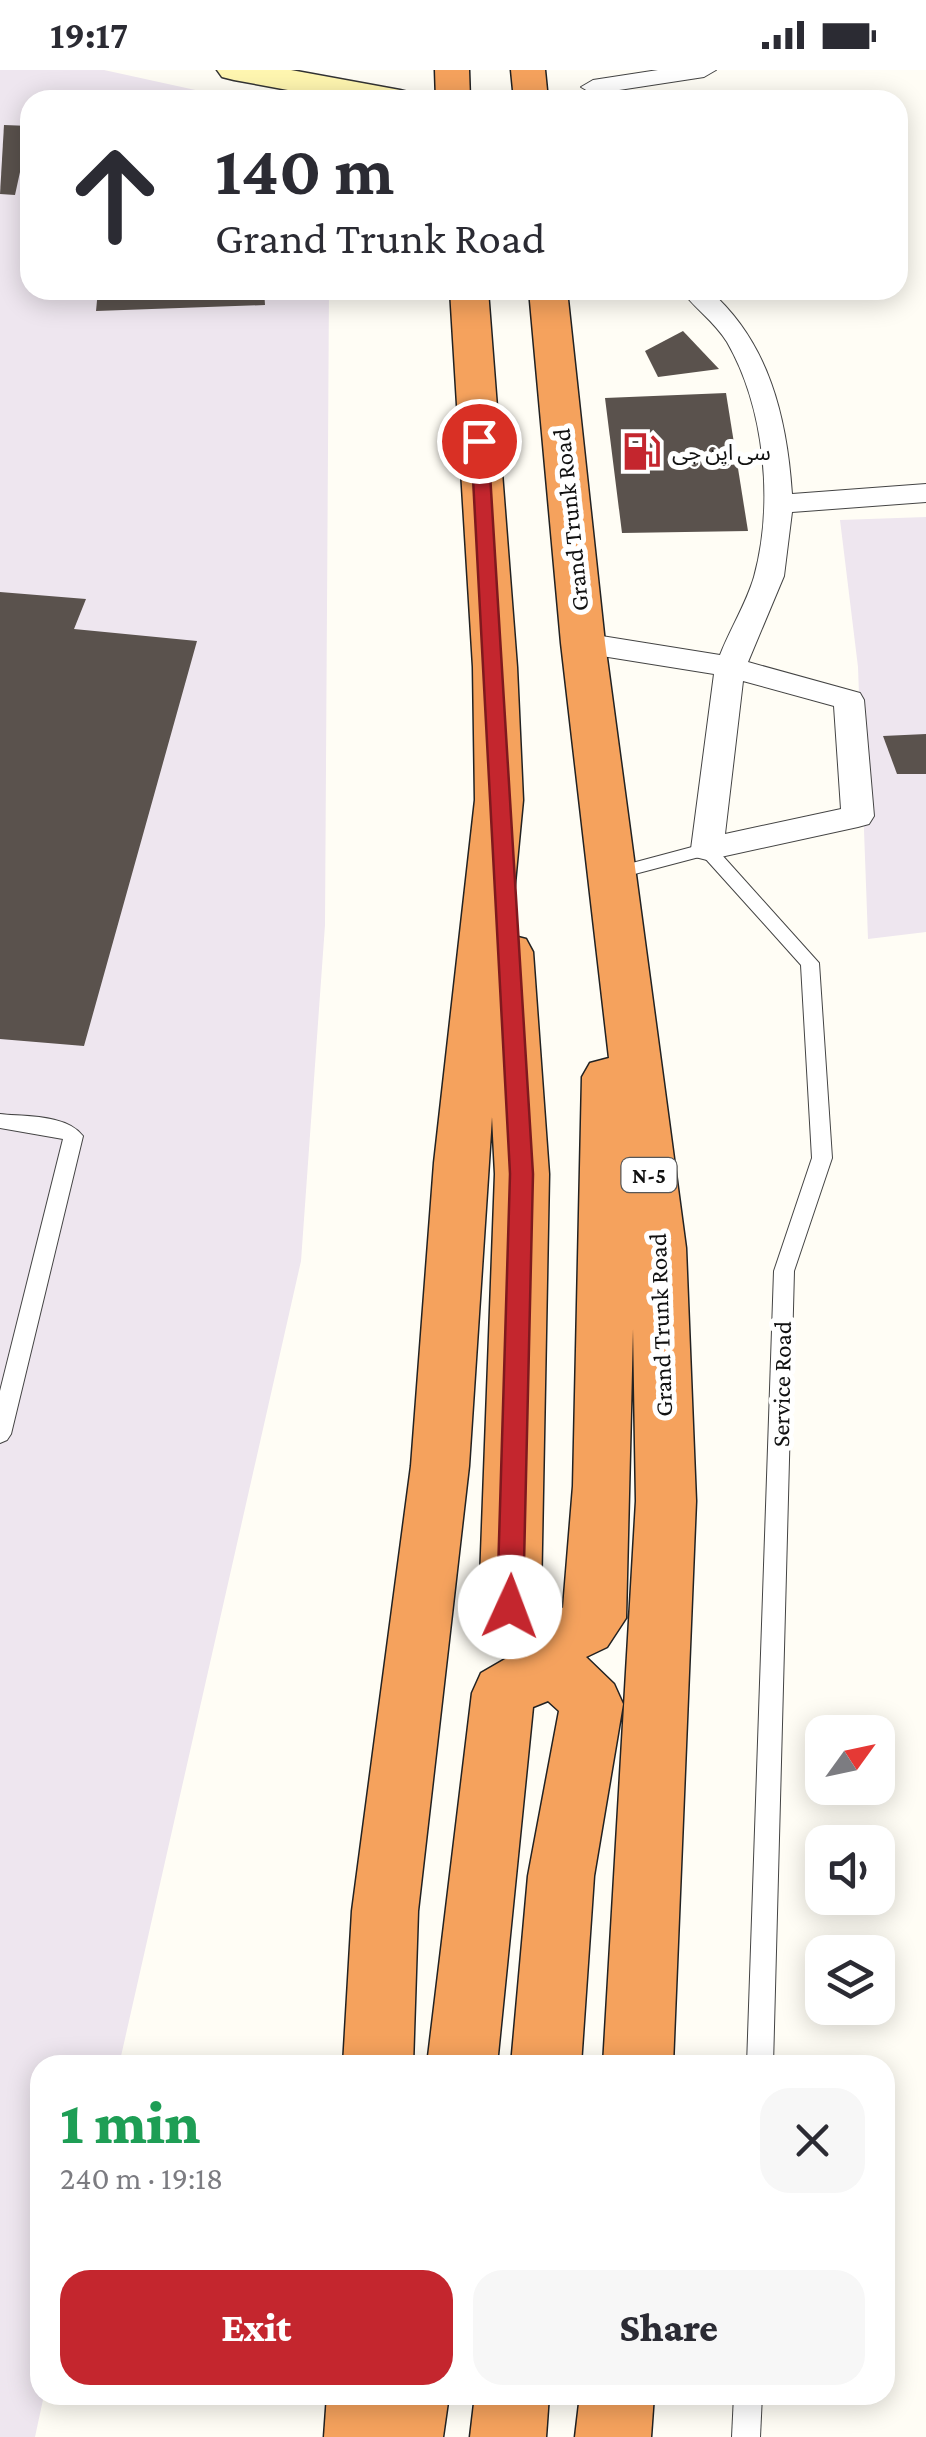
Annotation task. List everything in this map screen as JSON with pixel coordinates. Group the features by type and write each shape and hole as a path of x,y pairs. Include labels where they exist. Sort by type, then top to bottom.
{"highway":[{"path":"469,300 496,667 499,800 522,1174 510,1607 528,1626 562,1637 590,1625 596,1599 602,1486 610,874"},
{"name":"Grand Trunk Road","path":"549,300 582,643 659,1248 666,1502 638,2055"},
{"path":"378,2055 385,1911 440,1466 461,1162 499,800"},
{"path":"463,2055 503,1694 522,1676 550,1671 576,1682 592,1704 561,1876 547,2055"},
{"path":"362,2437 364,2405"},
{"path":"405,2437 410,2405"},
{"path":"508,2437 511,2405"},
{"path":"613,2437 617,2405"}],"main road":[{"path":"234,70 345,90"}],"street":[{"path":"593,86 704,70"},
{"path":"582,643 731,667 849,700 858,816 706,849 731,667 768,576 779,504 760,376 710,300"},
{"path":"779,504 926,493"}],"lane":[{"path":"610,874 706,849"},
{"name":"Service Road","path":"706,849 810,963 822,1158 784,1271 760,2055"},
{"path":"0,1121 62,1129 73,1136 0,1434"},
{"path":"746,2437 748,2405"}],"shaded area":[{"path":"0,70 104,70 195,90 20,90 20,300 329,300 325,925 301,1261 121,2055 30,2055 30,2405 42,2405 35,2437 0,2437"},
{"path":"926,517 926,932 868,939 858,667 840,520"}],"building":[{"path":"4,125 20,126 20,172 15,195 0,194"},
{"path":"97,300 265,300 265,305 96,311"},
{"path":"683,331 719,369 658,377 645,351"},
{"path":"726,393 748,531 622,533 605,398"},
{"path":"0,592 86,599 74,629 197,641 84,1046 0,1039"},
{"path":"926,734 926,774 897,774 883,736"}],"place":[{"name":"سی این جی","path":"642,452"}],"route":[{"path":"479,441 496,667 499,800 522,1174 510,1607"}]}
